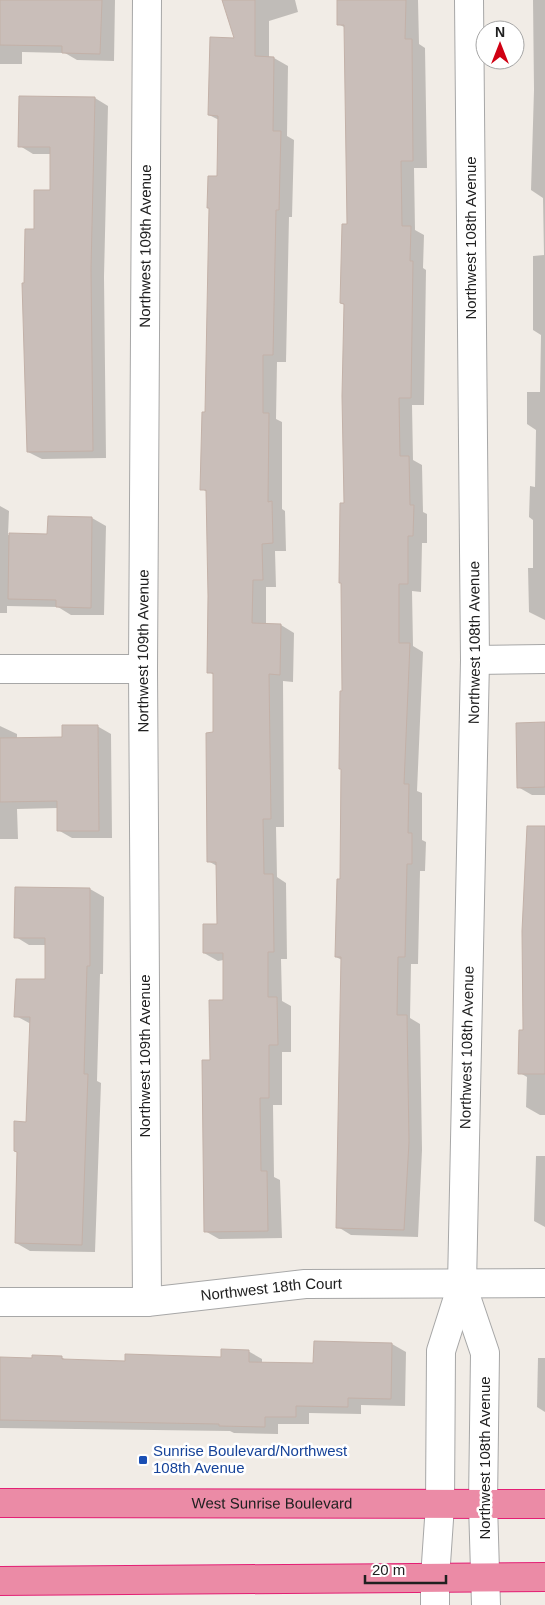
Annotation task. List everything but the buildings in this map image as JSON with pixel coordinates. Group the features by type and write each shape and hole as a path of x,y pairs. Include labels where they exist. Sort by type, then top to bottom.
{"highway":[{"name":"West Sunrise Boulevard","path":"0,1503 545,1504"},
{"path":"0,1580 545,1577"}],"street":[{"name":"Northwest 109th Avenue","path":"147,0 143,669 147,1302"},
{"name":"Northwest 108th Avenue","path":"435,1605 440,1505 440,1351 462,1285 475,660 469,0"},
{"path":"475,660 545,659"},
{"path":"0,669 143,669"},
{"name":"Northwest 18th Court","path":"0,1302 147,1302 305,1284 462,1285 545,1283"},
{"name":"Northwest 108th Avenue","path":"462,1285 485,1354 483,1504 487,1577 486,1605"}],"place":[{"name":"Sunrise Boulevard/Northwest 108th Avenue","path":"143,1460"}]}
